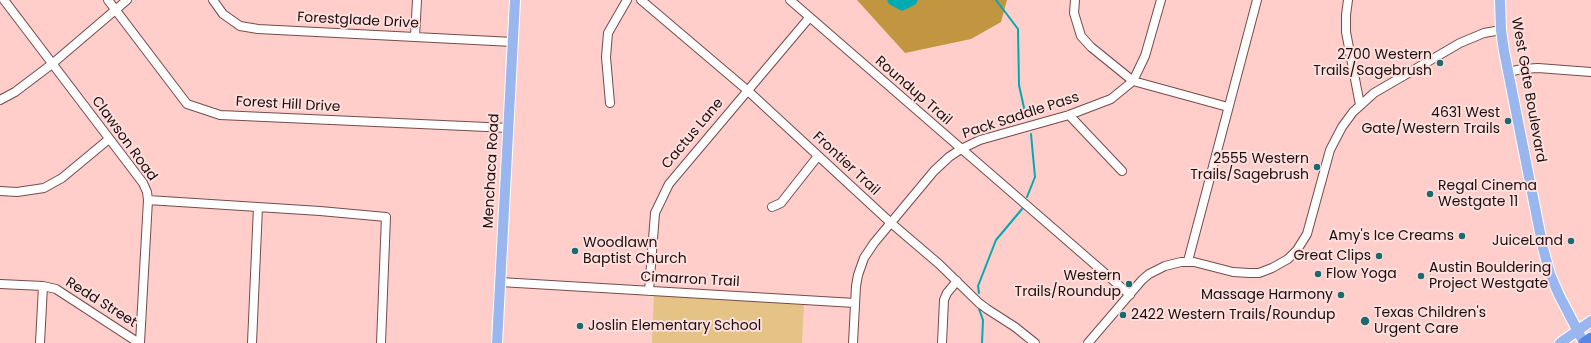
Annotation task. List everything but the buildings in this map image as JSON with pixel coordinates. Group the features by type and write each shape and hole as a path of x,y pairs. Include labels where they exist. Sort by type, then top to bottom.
{"highway":[{"path":"1584,343 1591,338"}],"main road":[{"name":"Menchaca Road","path":"497,343 515,0"},
{"name":"West Gate Boulevard","path":"1500,0 1501,30 1508,72 1545,256 1559,295 1584,343"},
{"path":"1560,343 1591,321"}],"street":[{"name":"Clawson Road","path":"4,0 143,184 147,192 148,200 139,343"},
{"name":"Forest Hill Drive","path":"108,0 187,104 220,115 508,128"},
{"path":"0,100 16,92 52,64 127,0"},
{"name":"Forestglade Drive","path":"213,0 223,14 240,26 258,29 512,42"},
{"path":"415,37 416,0"},
{"path":"610,103 606,57 608,33 627,0"},
{"name":"Frontier Trail","path":"641,0 747,90 987,309 1015,327 1035,343"},
{"name":"Roundup Trail","path":"790,0 1130,295"},
{"path":"1075,0 1074,13 1081,36 1091,47 1133,81 1228,107"},
{"name":"Pack Saddle Pass","path":"853,343 858,275 862,262 868,251 934,171 949,157 961,149 980,140 1069,115 1111,99 1133,81 1145,56 1161,0"},
{"path":"1188,261 1257,0"},
{"path":"1348,0 1346,32 1360,105"},
{"name":"Cactus Lane","path":"649,291 655,213 669,184 809,18"},
{"path":"1088,343 1142,280 1157,269 1173,263 1188,261 1249,274 1278,266 1288,259 1297,250 1307,234 1333,143 1344,123 1360,105 1379,90 1460,42 1484,33 1501,30"},
{"path":"1508,72 1538,68 1591,72"},
{"path":"1069,115 1122,171"},
{"path":"0,191 17,192 44,188 62,178 109,139"},
{"path":"772,207 781,204 818,156"},
{"path":"148,200 386,217 381,343"},
{"path":"252,343 258,207"},
{"path":"942,343 944,300 947,293 957,281"},
{"name":"Cimarron Trail","path":"500,282 855,303"},
{"name":"Redd Street","path":"0,284 43,286 56,290 139,343"},
{"path":"40,343 43,286"}],"shaded area":[{"path":"857,0 1007,0 1001,22 971,39 905,53"},
{"path":"654,294 804,303 802,343 652,343"}],"waterway":[{"path":"893,0 902,5 912,0"},
{"path":"996,0 1018,29 1019,85 1026,117"},
{"path":"1027,197 1035,177 1031,134"},
{"path":"979,293 978,286 996,240 1022,209"},
{"path":"979,309 983,320 982,343"}],"place":[{"name":"2700 Western Trails/Sagebrush","path":"1440,63"},
{"name":"4631 West Gate/Western Trails","path":"1508,121"},
{"name":"2555 Western Trails/Sagebrush","path":"1317,167"},
{"name":"Regal Cinema Westgate 11","path":"1430,194"},
{"name":"Amy's Ice Creams","path":"1462,236"},
{"name":"JuiceLand","path":"1571,241"},
{"name":"Woodlawn Baptist Church","path":"575,251"},
{"name":"Great Clips","path":"1379,256"},
{"name":"Flow Yoga","path":"1318,274"},
{"name":"Austin Bouldering Project Westgate","path":"1421,276"},
{"name":"Western Trails/Roundup","path":"1129,284"},
{"name":"Massage Harmony","path":"1341,295"},
{"name":"2422 Western Trails/Roundup","path":"1123,315"},
{"name":"Texas Children's Urgent Care","path":"1365,321"},
{"name":"Joslin Elementary School","path":"580,326"}]}
